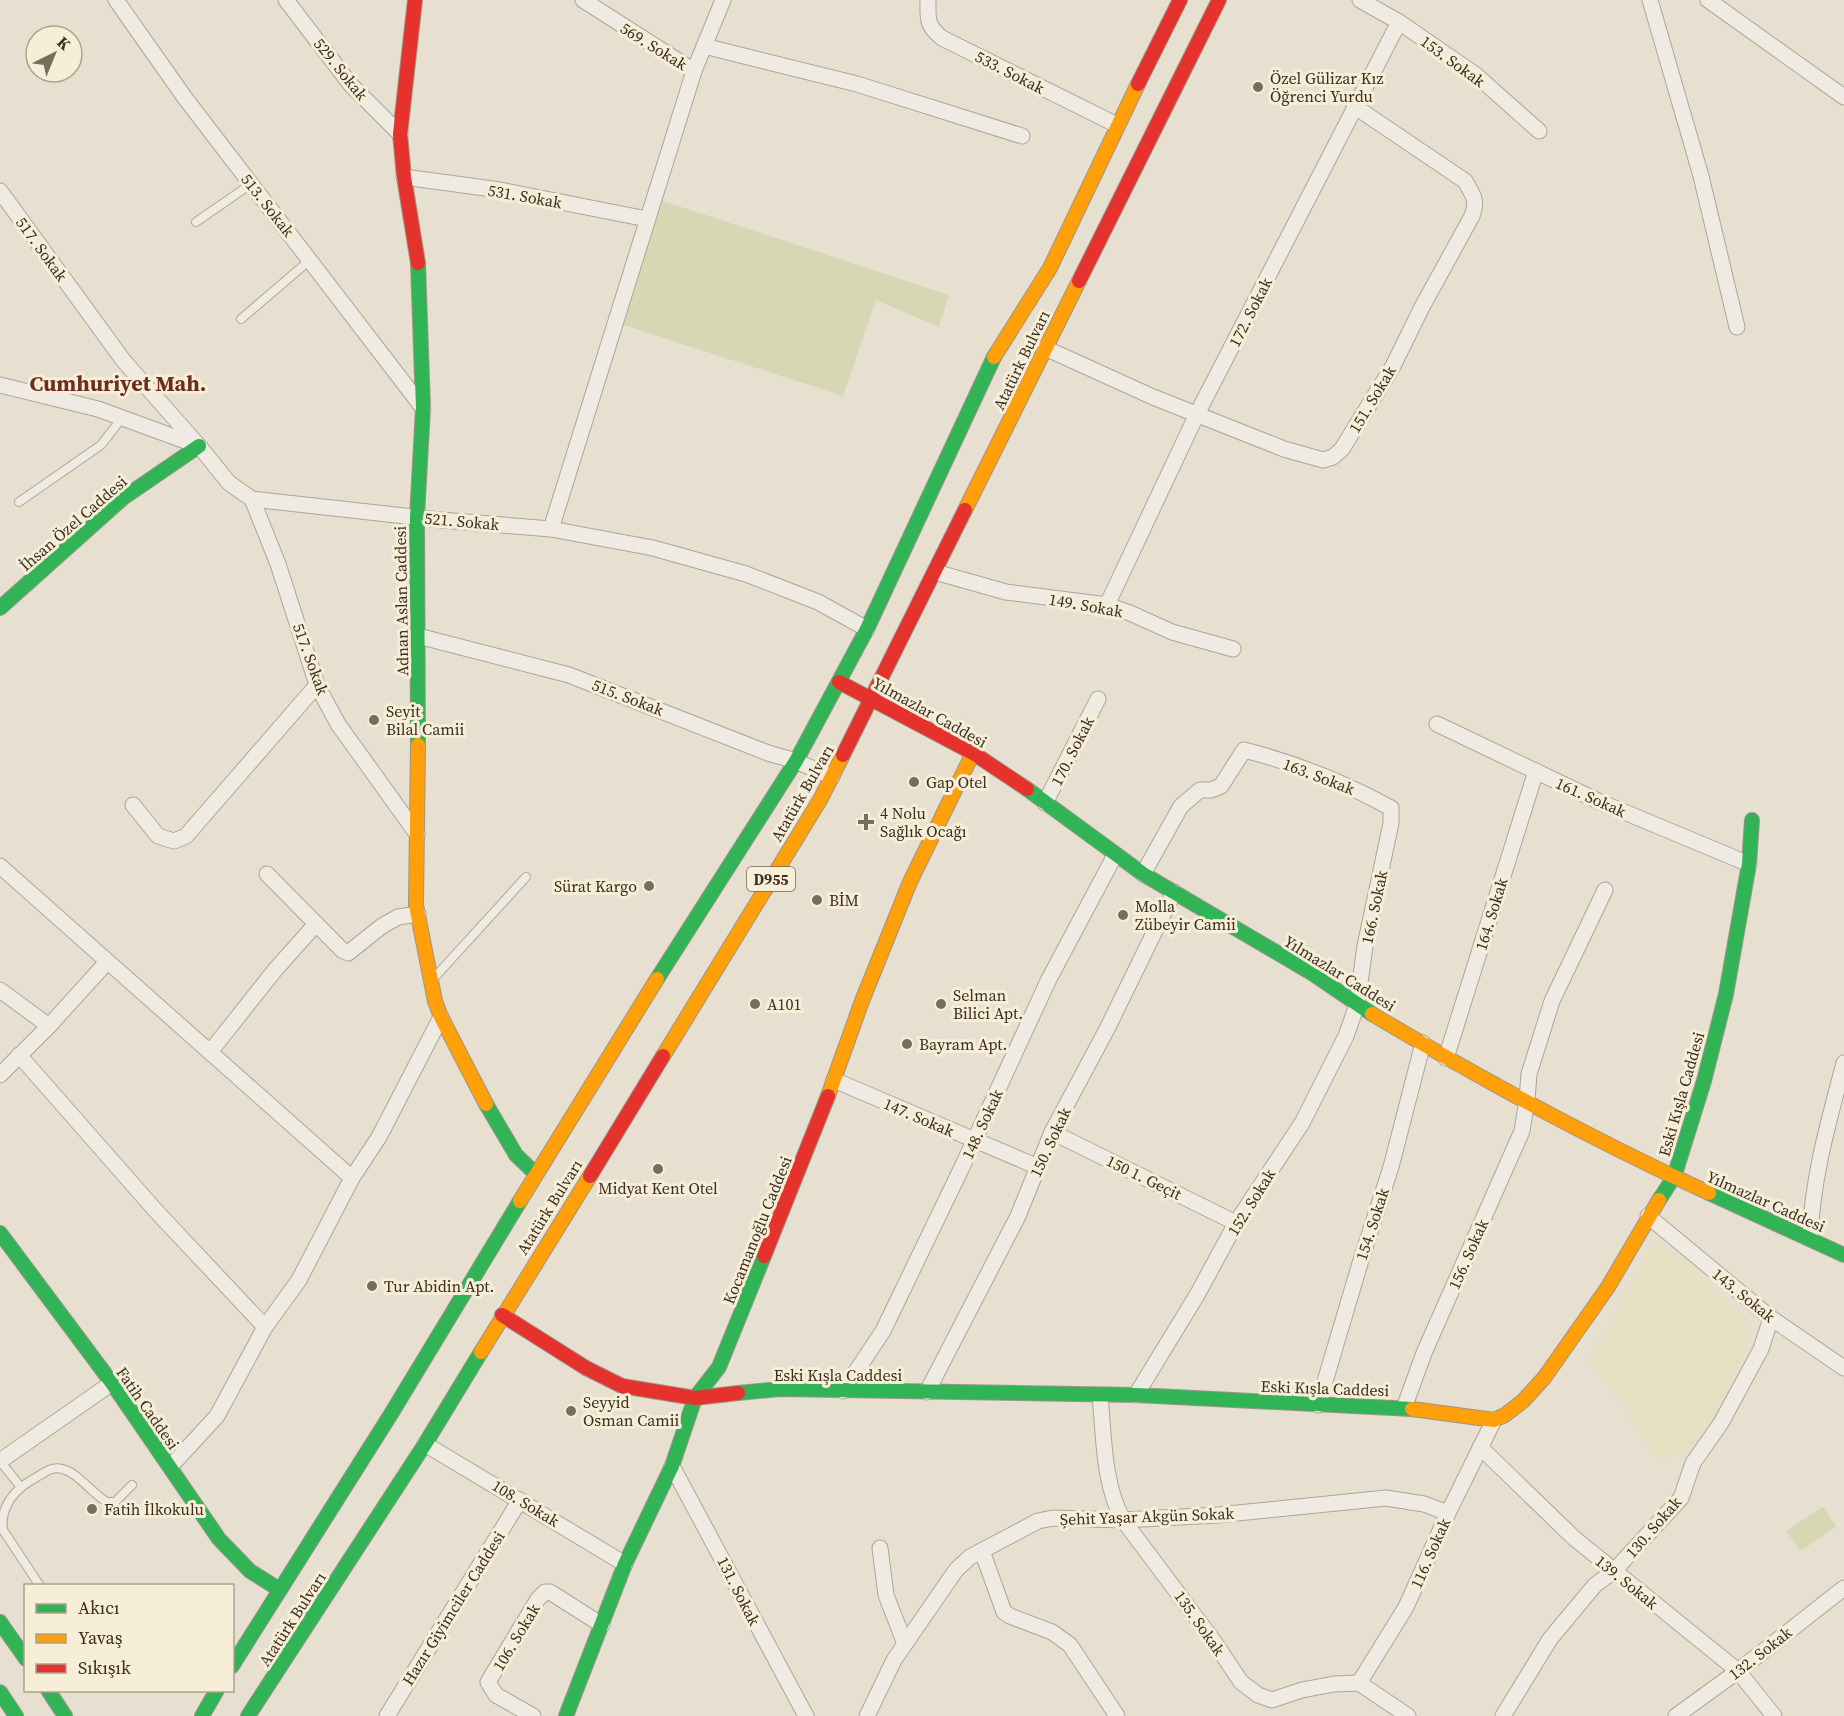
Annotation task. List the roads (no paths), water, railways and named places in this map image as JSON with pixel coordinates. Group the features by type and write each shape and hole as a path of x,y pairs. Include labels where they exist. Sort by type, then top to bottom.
{"street":[{"name":"513. Sokak","path":"116,0 185,98 423,408"},
{"name":"529. Sokak","path":"286,0 351,85 400,134"},
{"name":"Adnan Aslan Caddesi","path":"415,0 400,134 404,177 418,258 422,333 423,408 417,517 416,905 435,1001 441,1017 481,1097 516,1155 536,1174"},
{"name":"569. Sokak","path":"583,0 694,71"},
{"path":"551,529 694,71 723,0"},
{"name":"533. Sokak","path":"928,0 928,22 942,38 1117,125"},
{"name":"Atatürk Bulvarı","path":"234,1663 391,1414 536,1174 796,761 867,629 991,361 1050,268 1117,125 1180,0"},
{"name":"Atatürk Bulvarı","path":"248,1716 425,1444 832,777 1219,0"},
{"name":"153. Sokak","path":"1360,0 1399,22 1476,75 1539,131"},
{"path":"1650,0 1701,176 1737,327"},
{"path":"1708,0 1844,97"},
{"name":"172. Sokak","path":"1107,605 1197,414 1399,22"},
{"path":"704,46 868,87 1022,136"},
{"name":"151. Sokak","path":"1045,348 1153,397 1284,449 1323,460 1333,457 1342,449 1393,366 1476,206 1465,181 1354,106"},
{"name":"531. Sokak","path":"404,177 500,190 646,219"},
{"name":"517. Sokak","path":"0,191 123,360 199,446"},
{"path":"0,386 98,409 199,446"},
{"name":"521. Sokak","path":"199,446 229,483 252,499 551,529 653,548 746,574 818,603 867,629"},
{"name":"İhsan Özel Caddesi","path":"0,608 123,498 199,446"},
{"name":"517. Sokak","path":"252,499 278,564 317,685 338,724 417,834"},
{"name":"149. Sokak","path":"935,572 1006,592 1107,605 1172,632 1233,649"},
{"name":"515. Sokak","path":"418,636 569,675 768,753 796,761 832,777"},
{"name":"Yılmazlar Caddesi","path":"839,682 973,753 1011,777 1143,874 1310,972 1357,1005 1446,1058 1674,1177 1844,1255"},
{"path":"133,806 158,836 174,841 186,836 317,685"},
{"name":"170. Sokak","path":"1045,803 1098,699"},
{"name":"161. Sokak","path":"1437,724 1598,801 1749,864"},
{"name":"163. Sokak","path":"1143,874 1181,806 1200,790 1211,790 1221,786 1244,750 1263,754 1350,786 1391,808"},
{"name":"Kocamanoğlu Caddesi","path":"566,1716 625,1564 672,1466 695,1398 719,1366 834,1080 862,1001 910,882 973,753"},
{"name":"164. Sokak","path":"1446,1058 1536,771"},
{"name":"166. Sokak","path":"1357,1005 1365,946 1391,824 1391,808"},
{"name":"Eski Kışla Caddesi","path":"502,1315 586,1368 622,1386 695,1398 780,1389 1136,1395 1404,1408 1494,1420 1505,1415 1523,1401 1544,1378 1608,1287 1648,1216 1674,1177 1704,1081 1726,994 1749,864 1752,820"},
{"name":"148. Sokak","path":"843,1391 883,1331 1049,979 1115,855"},
{"path":"0,866 352,1178"},
{"path":"267,874 342,950 348,952 382,926 398,917 418,914"},
{"name":"156. Sokak","path":"1404,1408 1424,1353 1522,1131 1529,1074 1552,1000 1605,890"},
{"name":"150. Sokak","path":"927,1392 1018,1216 1052,1132 1107,1029 1174,891"},
{"path":"210,1052 275,970 316,924"},
{"path":"0,1075 50,1026 107,962"},
{"path":"0,990 50,1026"},
{"name":"152. Sokak","path":"1136,1395 1197,1295 1236,1223 1302,1123 1346,1035 1357,1005"},
{"path":"170,1467 217,1416 265,1327 298,1280 352,1178 379,1137 441,1017"},
{"name":"154. Sokak","path":"1318,1405 1360,1260 1391,1167 1423,1043"},
{"path":"19,1056 156,1211 265,1327"},
{"path":"1810,1238 1810,1214 1828,1125 1844,1063"},
{"name":"147. Sokak","path":"834,1080 1038,1167"},
{"name":"150 1. Geçit","path":"1052,1132 1236,1223"},
{"name":"143. Sokak","path":"1648,1216 1771,1318 1844,1368"},
{"name":"Fatih Caddesi","path":"0,1233 112,1383 219,1539 250,1571 280,1590"},
{"name":"130. Sokak","path":"1503,1716 1550,1639 1596,1585 1614,1571 1681,1498 1693,1463 1721,1424 1761,1349 1771,1318"},
{"path":"0,1461 112,1383"},
{"name":"135. Sokak","path":"1100,1395 1111,1492 1123,1520 1200,1621 1241,1682 1258,1695 1272,1700 1302,1690 1334,1684 1359,1683"},
{"name":"116. Sokak","path":"1359,1683 1406,1607 1448,1513 1494,1420"},
{"name":"108. Sokak","path":"425,1444 625,1564"},
{"name":"139. Sokak","path":"1480,1447 1574,1539 1738,1671 1774,1716"},
{"name":"131. Sokak","path":"672,1466 806,1716"},
{"name":"Şehit Yaşar Akgün Sokak","path":"867,1716 894,1660 956,1570 970,1557 1038,1521 1053,1518 1123,1520 1218,1515 1386,1498 1424,1504 1448,1513"},
{"name":"Hazır Giyimciler Caddesi","path":"387,1716 520,1500"},
{"path":"880,1548 886,1595 905,1644"},
{"path":"981,1551 1004,1612 1052,1632 1070,1645 1118,1716"},
{"name":"132. Sokak","path":"1676,1716 1844,1588"},
{"name":"106. Sokak","path":"533,1716 496,1695 488,1683 538,1599 545,1592 550,1592 602,1624"},
{"path":"0,1622 24,1656"},
{"path":"1359,1683 1408,1716"},
{"path":"0,1692 16,1716"},
{"path":"49,1692 65,1716"},
{"path":"202,1716 216,1692"}],"lane":[{"path":"196,222 251,184"},
{"path":"241,319 310,260"},
{"path":"19,502 101,445 122,418"},
{"path":"431,981 526,877"},
{"path":"0,1461 20,1486"},
{"path":"39,1584 3,1530 2,1510 10,1496 20,1486 53,1468 64,1469 107,1502 115,1502 132,1485"}],"place":[{"name":"Özel Gülizar Kız Öğrenci Yurdu","path":"1258,87"},
{"name":"Seyit Bilal Camii","path":"374,720"},
{"name":"Gap Otel","path":"914,782"},
{"name":"4 Nolu Sağlık Ocağı","path":"866,822"},
{"name":"Sürat Kargo","path":"649,886"},
{"name":"BİM","path":"817,900"},
{"name":"Molla Zübeyir Camii","path":"1123,915"},
{"name":"A101","path":"755,1004"},
{"name":"Selman Bilici Apt.","path":"941,1004"},
{"name":"Bayram Apt.","path":"907,1044"},
{"name":"Midyat Kent Otel","path":"658,1169"},
{"name":"Tur Abidin Apt.","path":"372,1286"},
{"name":"Seyyid Osman Camii","path":"571,1411"},
{"name":"Fatih İlkokulu","path":"92,1509"}],"district":[{"name":"Cumhuriyet Mah.","path":"118,383"}]}
